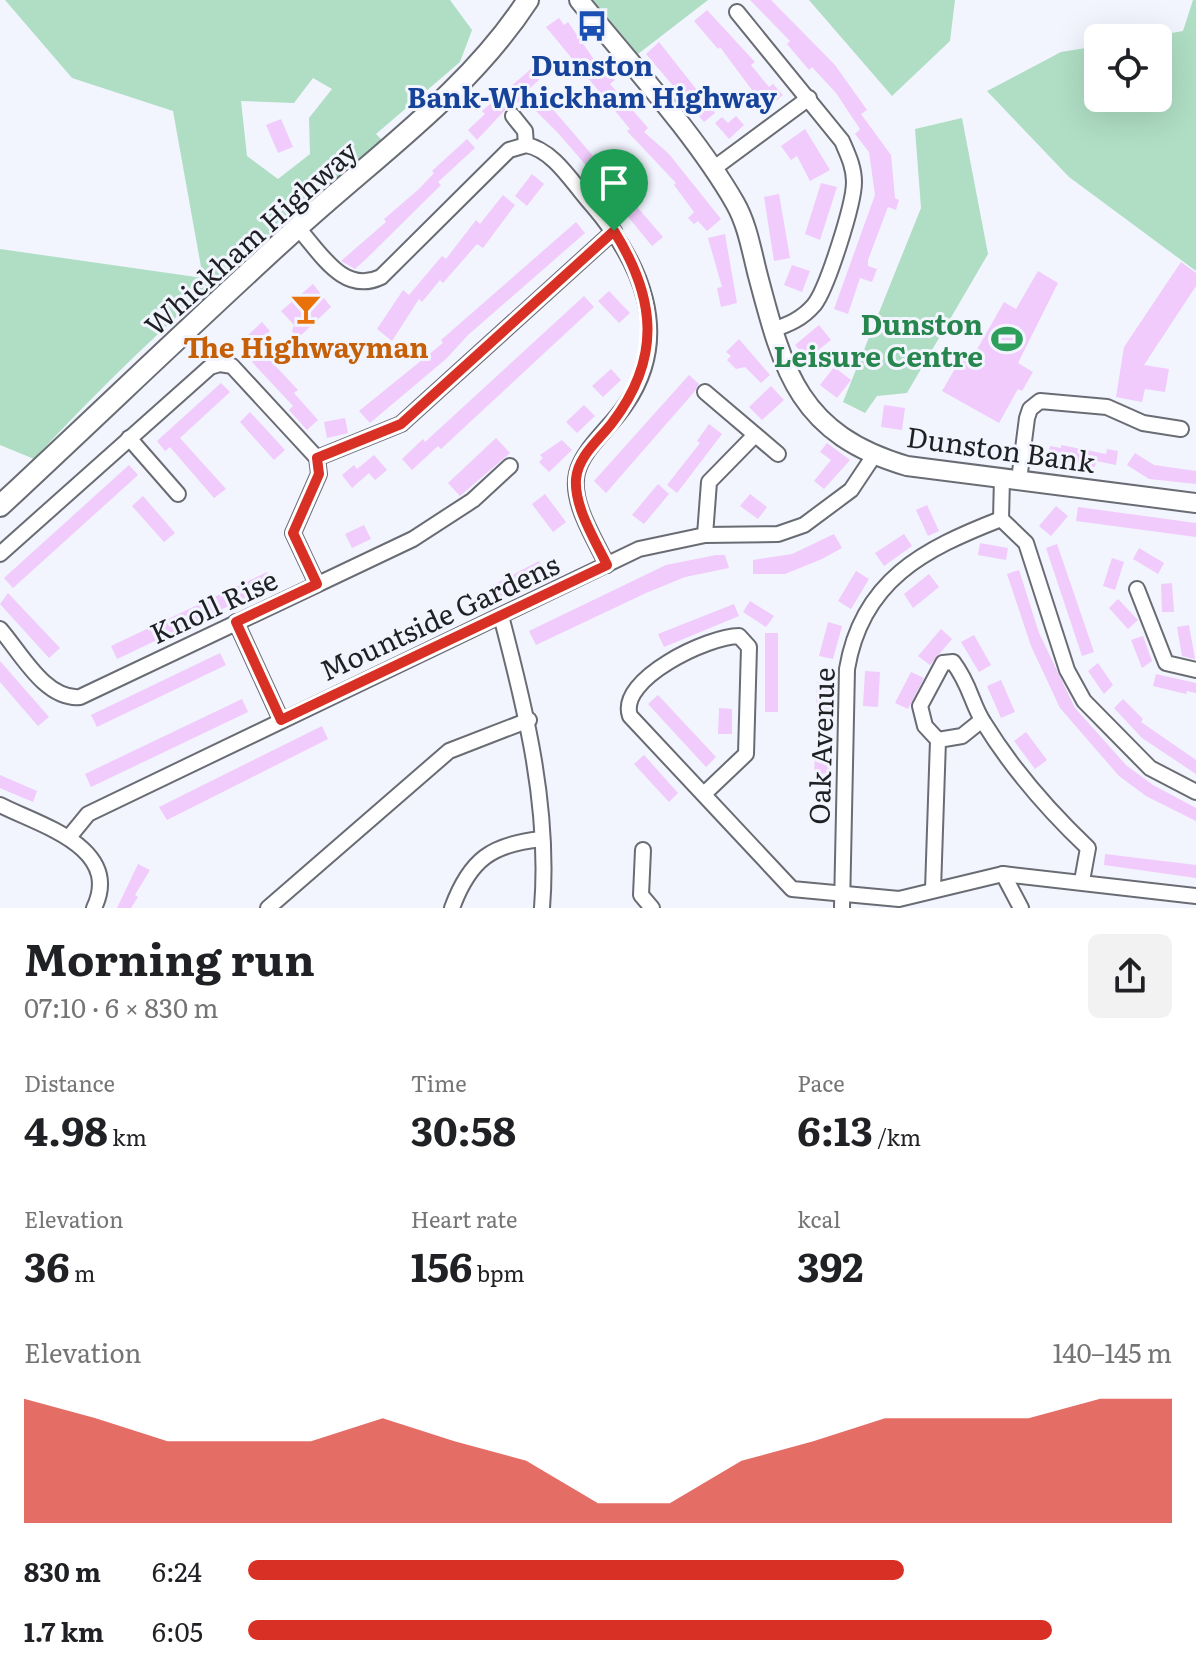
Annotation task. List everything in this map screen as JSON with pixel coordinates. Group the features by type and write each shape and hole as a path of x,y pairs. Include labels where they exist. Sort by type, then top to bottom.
{"main road":[{"name":"Whickham Highway","path":"0,506 297,227 460,85 508,30 528,0"}],"street":[{"name":"Dunston Bank","path":"579,0 713,169 745,224 773,330 789,376 804,403 835,431 875,454 923,469 1196,503"},
{"path":"737,12 842,141 852,164 852,206 817,302 792,324 773,330"},
{"path":"713,169 809,98"},
{"path":"513,116 525,131 526,145"},
{"path":"297,227 344,279 369,283 381,277 509,150 526,145 547,153 614,231 635,263 649,311 647,346 639,379 629,401 581,461 576,476 576,489 585,518 607,565"},
{"path":"317,458 401,424 614,231"},
{"path":"0,554 210,367 220,364 232,366 317,458 319,474 293,533 317,584"},
{"path":"705,392 778,454"},
{"path":"1181,429 1143,423 1107,407 1040,401 1030,409 1027,418 1001,519 1026,543 1067,670 1084,701 1108,729 1150,768 1196,792"},
{"path":"705,535 709,482 755,435"},
{"path":"129,438 178,494"},
{"name":"Mountside Gardens","path":"70,836 88,814 639,549 705,535 778,534 804,525 851,490 875,454"},
{"name":"Knoll Rise","path":"0,629 53,692 68,698 80,697 413,539 473,500 510,466"},
{"name":"Oak Avenue","path":"842,900 847,669 859,626 889,579 953,539 1001,519"},
{"path":"1137,589 1166,663 1196,670"},
{"path":"501,616 529,720 542,839 542,908"},
{"path":"236,622 281,720"},
{"path":"704,794 746,754 749,647 745,638 725,636 667,661 628,698 630,716 792,889 842,900 902,903 933,890 1003,874 1196,896"},
{"path":"933,890 938,740 925,726 920,706 943,663 953,662 968,682 982,720 1045,807 1088,848 1082,881"},
{"path":"268,908 449,751 529,720"},
{"path":"938,740 962,736 982,720"},
{"path":"0,805 70,836 91,857 97,870 98,900 94,908"},
{"path":"452,908 460,887 485,856 509,842 542,839"},
{"path":"643,850 641,895 652,908"},
{"path":"1003,874 1021,908"}],"green space":[{"path":"5,0 450,0 472,30 460,62 376,134 382,140 202,294 116,374 34,459 0,445 0,249 203,278 173,111 72,78","holes":["313,78 332,89 309,118 310,154 278,179 247,156 241,101 294,103"]},
{"path":"593,0 708,0 638,54"},
{"path":"809,0 955,0 950,41 892,96"},
{"path":"1193,0 1196,0 1196,271 1069,177 987,91 1061,52 1084,48 1084,112 1172,112 1172,33 1183,31"},
{"path":"962,118 988,254 907,393 877,396 865,413 843,402 921,208 915,129"}],"building":[{"path":"750,0 771,0 835,65 867,110 861,114 891,155 895,198 899,200 896,210 888,207 868,260 868,266 877,269 872,282 860,278 848,314 834,309 875,195 869,152 855,134 860,129 836,93 812,67 809,70 787,44 790,41"},
{"path":"707,10 755,62 751,65 769,87 773,84 783,95 766,109 720,47 718,49 694,21"},
{"path":"559,18 564,25 568,22 595,61 615,80 610,84 648,128 644,132 669,154 721,219 707,231 698,221 694,224 688,218 694,212 674,185 676,183 627,131 630,129 546,27"},
{"path":"659,42 715,113 704,122 646,54"},
{"path":"531,69 540,79 529,89 542,102 544,99 663,237 652,246 620,207 617,210 609,202 599,189 603,185 524,99 506,109 477,140 468,130 485,114 482,111"},
{"path":"736,116 744,125 729,139 715,123 722,117 728,123"},
{"path":"281,119 293,147 278,153 266,125"},
{"path":"805,129 830,170 810,181 797,156 791,160 781,146"},
{"path":"467,139 475,148 438,182 441,185 366,259 355,269 341,261 386,222 384,219 419,189 434,173 432,171"},
{"path":"532,174 544,184 527,206 515,196"},
{"path":"821,183 837,187 820,240 805,234"},
{"path":"779,194 790,258 774,261 764,197"},
{"path":"503,195 515,205 483,248 477,244 443,283 440,280 422,302 419,299 392,341 377,329 403,290 409,295 442,256 446,259 476,220 480,224"},
{"path":"576,222 585,233 370,423 359,411 443,343 441,340"},
{"path":"725,234 737,303 721,307 717,288 722,287 708,238"},
{"path":"1181,262 1196,273 1196,286 1144,365 1169,369 1165,392 1145,389 1142,402 1116,397 1124,347"},
{"path":"792,265 810,271 802,292 784,285"},
{"name":"Dunston Leisure Centre","path":"1038,271 1058,283 1018,363 1033,372 1022,391 1018,389 999,423 942,391 963,355 971,360 1004,302 1016,309"},
{"name":"The Highwayman","path":"313,284 331,307 298,338 292,331 294,325 281,311"},
{"path":"609,291 630,313 619,323 598,301"},
{"path":"584,296 594,307 441,449 438,446 412,470 402,459 423,439 425,442"},
{"path":"262,322 270,331 256,345 298,390 294,393 318,420 307,430 289,410 293,406 252,362 256,358 244,345 249,340 246,337"},
{"path":"819,325 831,340 807,359 795,345"},
{"path":"739,339 770,375 761,383 745,367 736,369 727,360 731,356 726,352"},
{"path":"834,367 851,380 837,398 820,385"},
{"path":"611,369 621,380 603,397 592,386"},
{"path":"689,375 699,384 695,391 606,493 594,481"},
{"path":"221,383 230,392 180,438 226,489 214,498 170,447 165,451 157,441"},
{"path":"771,386 784,400 762,420 749,407"},
{"path":"584,405 595,416 577,433 566,422"},
{"path":"884,405 905,408 902,430 881,427"},
{"path":"250,412 285,450 274,460 240,422"},
{"path":"345,418 348,433 327,438 324,422"},
{"path":"709,424 722,434 677,493 667,485 700,443 697,441"},
{"path":"496,438 510,453 460,496 448,483"},
{"path":"562,440 572,450 549,472 539,462 543,458 540,455"},
{"path":"827,443 850,460 824,489 814,481 831,460 820,452"},
{"path":"1061,445 1106,454 1107,449 1118,451 1116,465 1096,461 1095,467 1067,461 1066,467 1046,463 1050,446 1061,448"},
{"path":"1135,453 1154,465 1196,471 1196,484 1149,479 1127,465"},
{"path":"374,455 387,470 375,480 369,473 352,488 342,475 354,465 357,469"},
{"path":"129,465 138,475 13,588 4,578"},
{"path":"658,484 669,494 644,524 632,515"},
{"path":"545,494 566,522 553,532 532,504"},
{"path":"750,494 767,507 758,519 740,506"},
{"path":"143,496 175,533 164,542 132,506"},
{"path":"927,505 939,531 928,536 916,510"},
{"path":"1056,506 1068,516 1051,536 1039,526"},
{"path":"1078,507 1196,523 1196,537 1076,521"},
{"path":"364,525 371,539 352,548 345,534"},
{"path":"834,534 842,548 822,559 785,574 753,574 753,560 792,554"},
{"path":"904,534 912,546 884,566 875,553"},
{"path":"980,543 1008,548 1006,560 978,555"},
{"path":"1057,544 1094,652 1082,656 1046,548"},
{"path":"1139,548 1164,563 1158,574 1133,559"},
{"path":"725,555 729,568 685,577 536,645 529,631 666,565"},
{"path":"1112,558 1124,562 1115,590 1103,586"},
{"path":"539,561 546,574 500,598 493,585"},
{"path":"1019,570 1039,633 1075,708 1126,765 1153,785 1196,808 1196,821 1146,796 1119,776 1060,708 1031,646 1007,574"},
{"path":"856,571 869,579 851,609 838,601"},
{"path":"267,572 273,585 117,659 111,646"},
{"path":"929,574 939,587 913,608 904,594"},
{"path":"1172,583 1174,612 1162,612 1161,584"},
{"path":"8,593 60,648 49,658 0,604"},
{"path":"1118,599 1138,620 1128,629 1109,608"},
{"path":"750,601 774,616 766,627 743,612"},
{"path":"734,604 739,616 664,647 658,634"},
{"path":"828,622 842,626 833,659 819,656"},
{"path":"1189,625 1195,659 1182,656 1177,627"},
{"path":"941,629 952,639 930,665 918,656"},
{"path":"765,633 778,633 778,712 765,712"},
{"path":"974,635 991,665 979,672 961,642"},
{"path":"1143,636 1152,661 1142,668 1131,640"},
{"path":"220,653 226,665 97,727 91,715"},
{"path":"0,661 49,717 38,726 0,682"},
{"path":"1098,663 1113,685 1104,694 1088,671"},
{"path":"865,671 880,672 878,707 863,706"},
{"path":"911,672 924,678 908,709 895,703"},
{"path":"1156,674 1196,683 1196,693 1187,691 1186,694 1153,686"},
{"path":"1001,680 1015,712 1001,718 987,686"},
{"path":"817,682 832,682 831,717 816,716"},
{"path":"658,695 716,757 706,767 648,704"},
{"path":"242,699 248,712 91,787 85,774"},
{"path":"1123,699 1143,719 1141,722 1196,760 1196,774 1142,738 1114,708"},
{"path":"719,708 732,709 732,734 718,734"},
{"path":"322,726 328,739 167,820 159,807"},
{"path":"1026,732 1047,760 1035,769 1014,741"},
{"path":"816,738 830,739 829,774 814,773"},
{"path":"644,755 678,793 669,802 634,764"},
{"path":"0,775 37,791 33,802 0,788"},
{"path":"1105,854 1196,865 1196,878 1104,865"},
{"path":"138,864 150,870 135,895 138,897 131,908 117,908"}],"place":[{"name":"Dunston Bank-Whickham Highway","path":"592,26"},
{"name":"The Highwayman","path":"306,309"},
{"name":"Dunston Leisure Centre","path":"1007,339"}],"route":[{"path":"614,231 635,263 649,311 647,346 639,379 629,401 581,461 576,476 576,489 585,518 607,565 281,720 236,622 317,584 293,533 319,474 317,458 401,424 614,231"}]}
